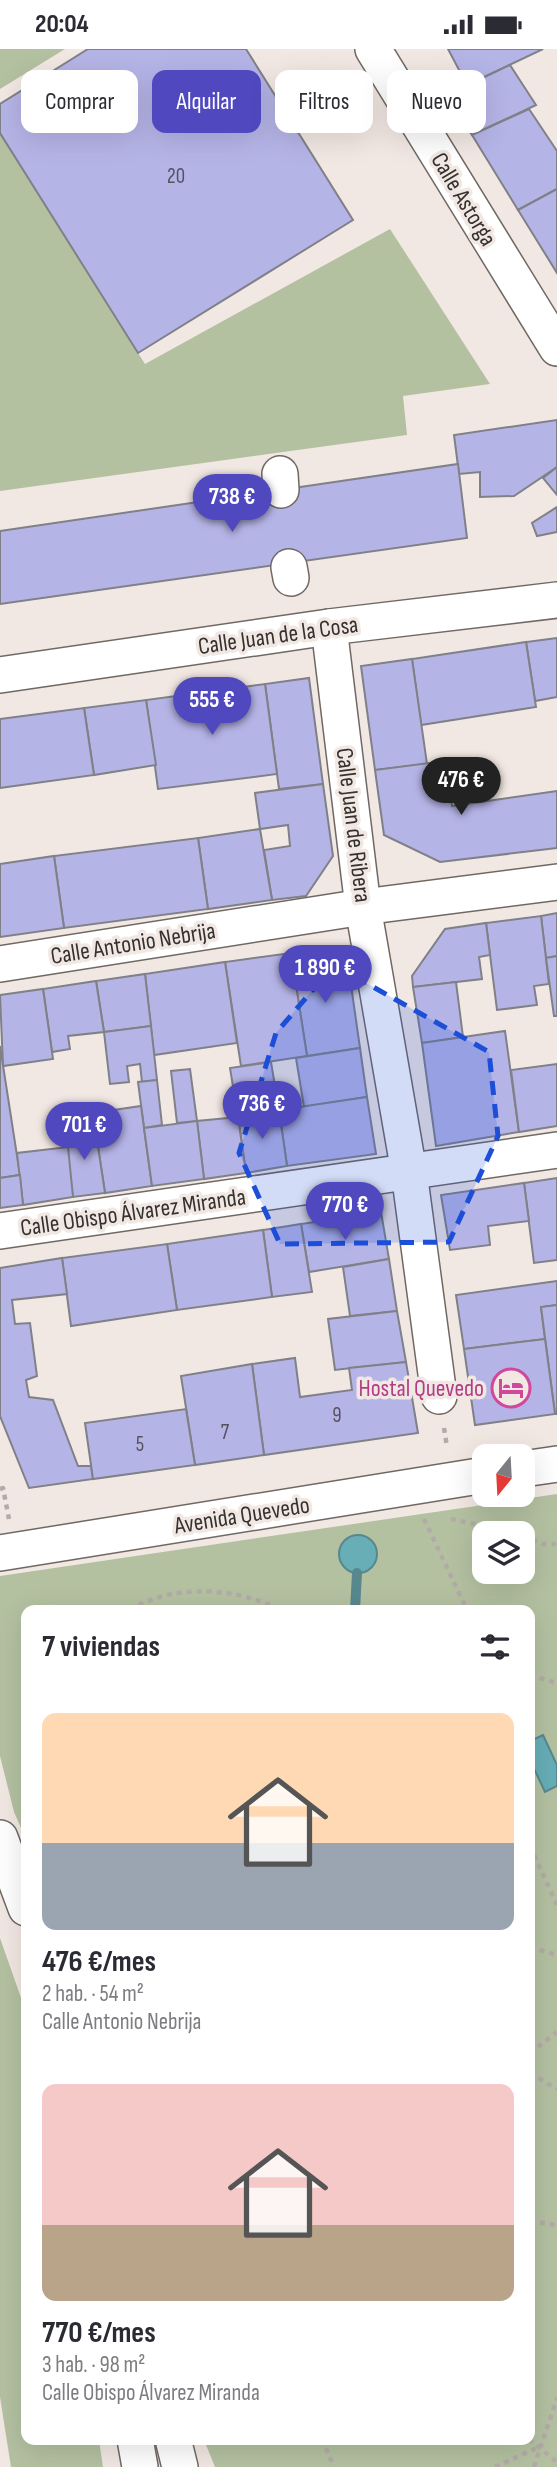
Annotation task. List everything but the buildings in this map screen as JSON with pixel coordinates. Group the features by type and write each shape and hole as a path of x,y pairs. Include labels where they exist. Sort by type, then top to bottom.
{"street":[{"name":"Calle Astorga","path":"373,49 557,348"},
{"name":"Calle Juan de la Cosa","path":"0,675 329,627 557,600"},
{"name":"Calle Juan de Ribera","path":"329,627 363,907 409,1172 439,1396"},
{"name":"Calle Antonio Nebrija","path":"0,964 363,907 557,882"},
{"name":"Calle Obispo Álvarez Miranda","path":"0,1231 557,1150"},
{"path":"536,1467 557,1464"},
{"name":"Avenida Quevedo","path":"0,1553 468,1478"},
{"path":"0,1838 21,1895"},
{"path":"136,2445 140,2467"},
{"path":"174,2445 180,2467"}],"path":[{"path":"439,1396 468,1478"},
{"path":"433,1517 422,1515 465,1605"},
{"path":"444,1518 472,1524"},
{"path":"535,1541 557,1544"},
{"path":"138,1605 147,1599 182,1590 228,1594 264,1605"},
{"path":"535,1676 557,1683"},
{"path":"535,1857 557,1905"},
{"path":"535,1948 557,1955"},
{"path":"535,2049 557,2032"},
{"path":"535,2076 557,2089"},
{"path":"535,2222 557,2225"},
{"path":"534,2467 538,2448 557,2398"},
{"path":"325,2445 334,2467"},
{"path":"535,2445 557,2462"},
{"path":"495,2467 538,2448"}],"highlighted area":[{"path":"334,965 489,1052 498,1136 449,1242 280,1244 239,1153 276,1033"}],"green space":[{"path":"0,49 65,49 31,70 21,70 21,76 0,89"},
{"path":"0,133 145,364 390,229 490,384 403,396 407,435 0,491"},
{"path":"557,1494 557,2467 215,2467 206,2445 535,2445 535,1605 21,1605 21,1828 14,1812 0,1756 0,1576 472,1507 536,1507 536,1497"},
{"path":"0,1938 21,1998 21,2445 100,2445 103,2467 11,2467 0,2397"}],"water":[{"path":"358,1535 371,1541 377,1554 371,1567 358,1573 345,1567 339,1554 345,1541"},
{"path":"543,1735 557,1765 557,1786 545,1792 535,1771 535,1739"}],"waterway":[{"path":"355,1605 357,1573"}],"place":[{"name":"Hostal Quevedo","path":"511,1388"}]}
